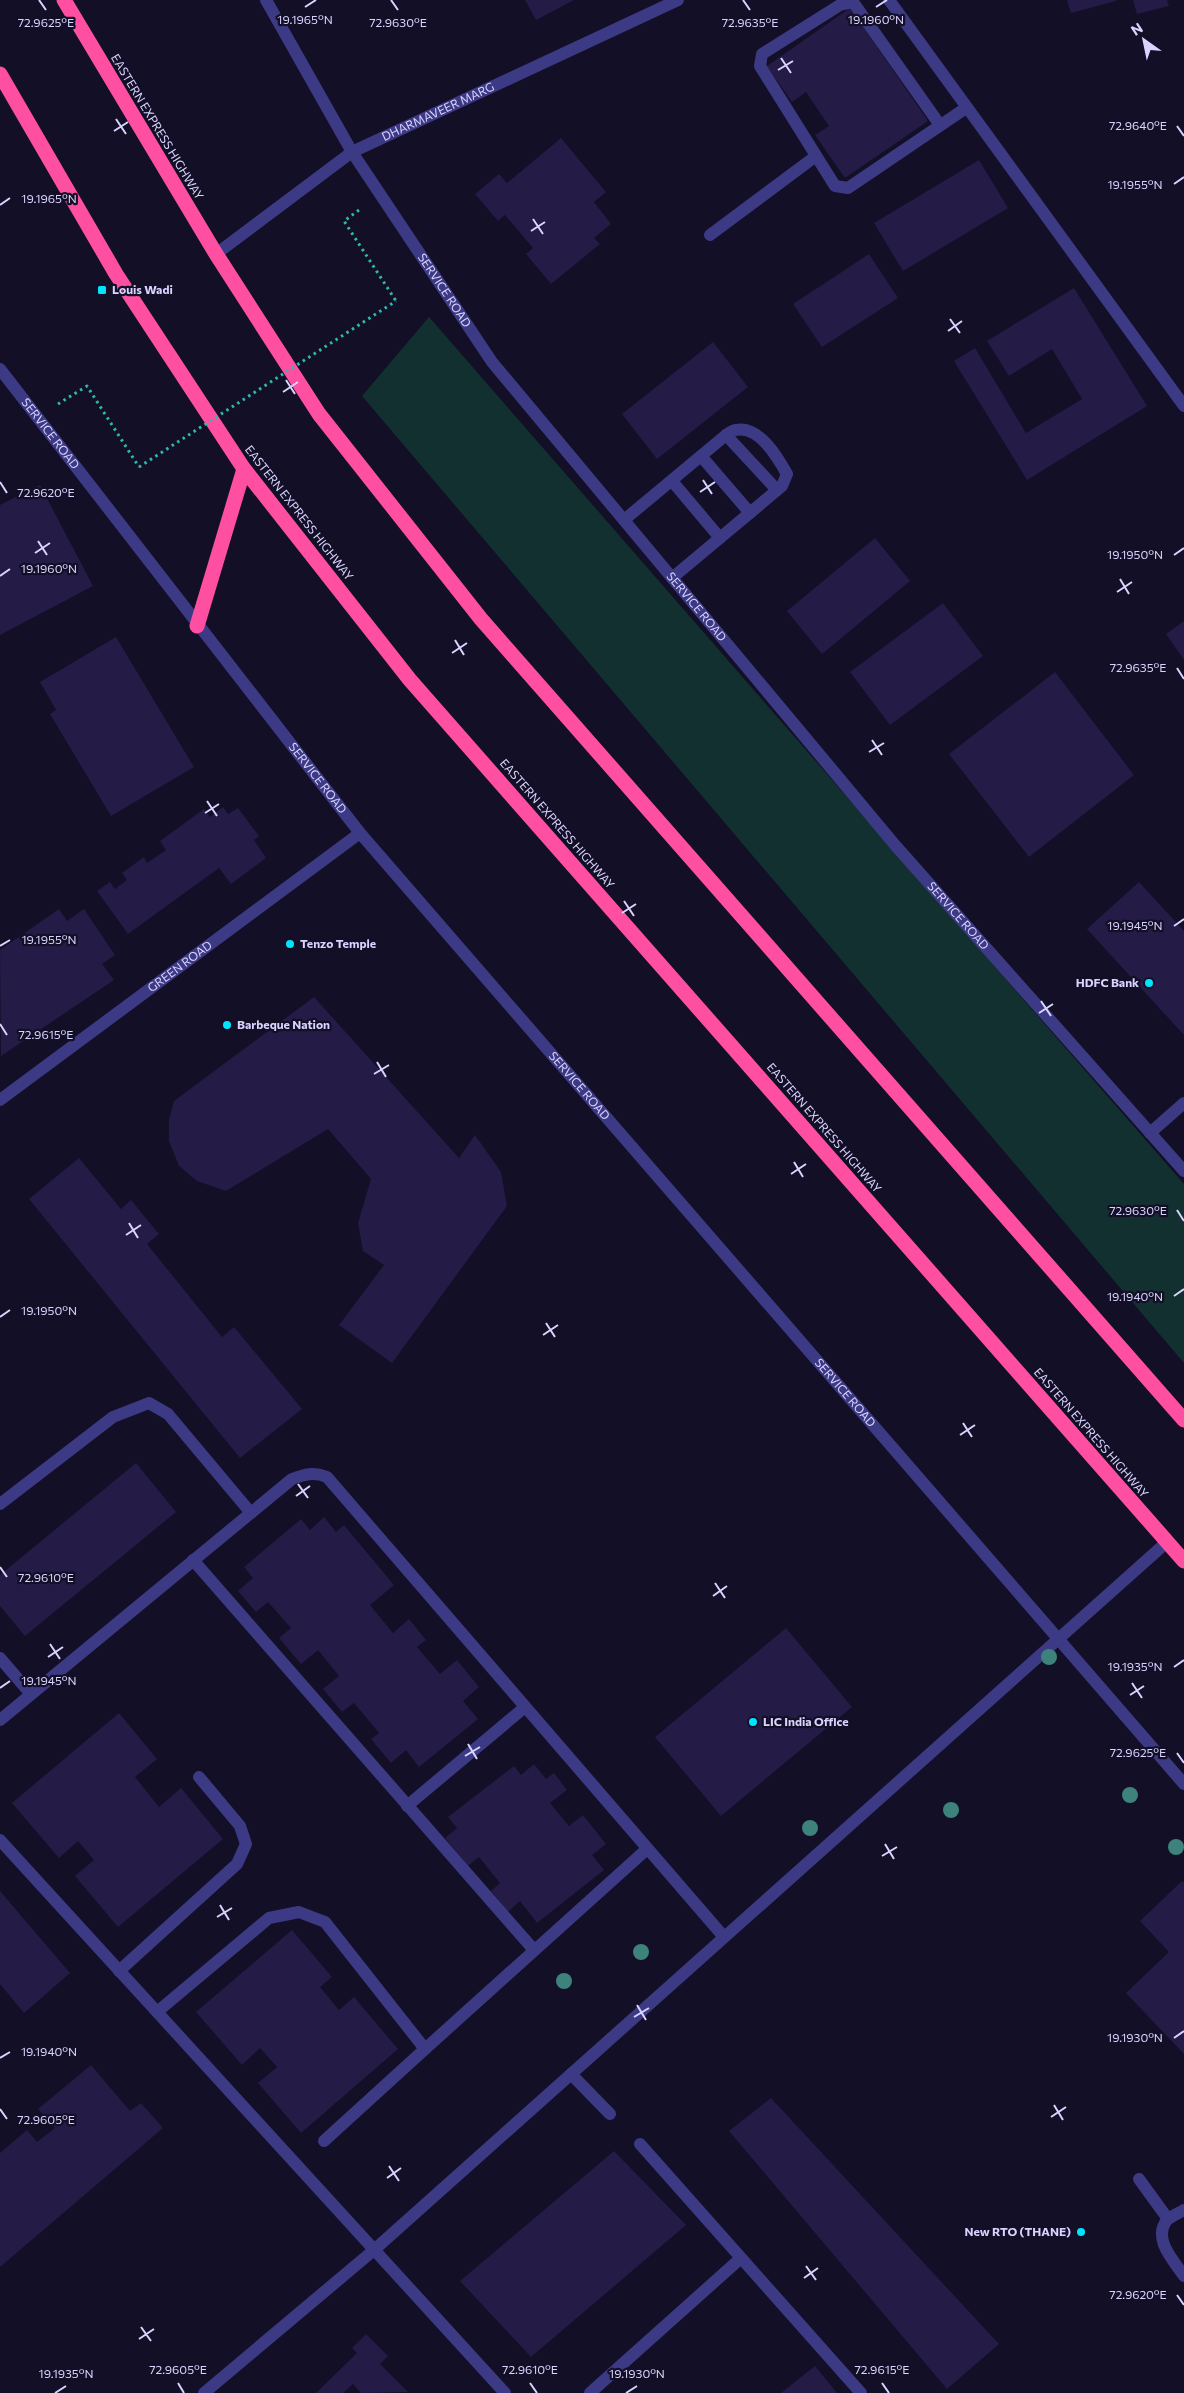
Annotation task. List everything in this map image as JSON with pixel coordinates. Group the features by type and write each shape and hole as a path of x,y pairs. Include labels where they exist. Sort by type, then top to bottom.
{"highway":[{"name":"EASTERN EXPRESS HIGHWAY","path":"64,0 216,254 319,414 481,619 1184,1420"},
{"path":"70,0 84,36"},
{"name":"EASTERN EXPRESS HIGHWAY","path":"1,77 116,274 244,469 410,680 1184,1561"},
{"path":"197,626 244,469"}],"street":[{"name":"SERVICE ROAD","path":"266,0 352,152 492,362 895,846 1184,1171"},
{"name":"DHARMAVEER MARG","path":"216,254 352,152 678,0"},
{"path":"889,0 1184,406"},
{"path":"940,125 853,2 840,5 762,54 760,66 835,186 848,188 966,108"},
{"path":"710,235 816,156"},
{"name":"SERVICE ROAD","path":"0,369 197,626 360,833 1184,1784"},
{"path":"624,520 726,435 736,430 742,430 761,438 788,474 782,486 672,578"},
{"path":"726,435 776,490"},
{"path":"701,456 750,513"},
{"path":"672,481 720,538"},
{"name":"GREEN ROAD","path":"0,1100 360,833"},
{"path":"1150,1133 1184,1103"},
{"path":"0,1504 113,1417 149,1403 168,1414 252,1512"},
{"path":"0,1720 292,1479 306,1474 318,1474 327,1477 724,1937"},
{"path":"204,2393 374,2250 1167,1542"},
{"path":"193,1560 534,1950"},
{"path":"0,1658 31,1694"},
{"path":"407,1806 525,1706"},
{"path":"119,1970 237,1864 246,1844 240,1826 199,1777"},
{"path":"0,1840 505,2393"},
{"path":"324,2141 647,1849"},
{"path":"157,2012 269,1918 299,1912 325,1922 425,2049"},
{"path":"571,2074 610,2114"},
{"path":"640,2144 861,2393"},
{"path":"1139,2180 1168,2219"},
{"path":"1184,2210 1168,2219 1162,2232 1164,2246 1184,2276"},
{"path":"590,2393 741,2258"}],"path":[{"path":"37,417 87,386 139,467 396,301 344,221"}],"green space":[{"path":"429,317 1184,1184 1184,1363 362,396"}],"building":[{"path":"525,0 574,0 536,20"},
{"path":"1067,0 1116,0 1116,1 1071,13"},
{"path":"1133,0 1167,0 1169,6 1137,14"},
{"path":"850,8 928,121 845,178 815,135 829,126 806,92 792,102 767,66"},
{"path":"561,138 606,192 594,202 611,224 594,238 600,244 551,284 526,254 533,248 505,215 498,221 475,194 499,174 507,183"},
{"path":"979,160 1008,208 903,271 874,223"},
{"path":"869,254 898,298 822,347 793,304"},
{"path":"1074,288 1147,406 1027,480 954,361 975,348 1026,433 1082,399 1052,349 1009,376 987,341"},
{"path":"713,342 748,387 657,459 622,414"},
{"path":"40,485 93,586 0,635 0,505"},
{"path":"875,538 910,581 822,654 787,611"},
{"path":"943,603 983,656 890,725 850,672"},
{"path":"1184,621 1184,660 1166,634"},
{"path":"116,637 194,767 111,816 50,714 56,710 40,682"},
{"path":"1055,672 1134,775 1029,857 949,754"},
{"path":"223,807 228,814 238,808 259,836 254,840 266,858 231,884 219,868 128,934 97,891 110,882 115,889 127,880 122,873 144,857 147,863 166,850 160,841 204,809 210,817"},
{"path":"1139,882 1184,931 1184,1035 1087,929"},
{"path":"59,909 67,921 84,909 115,955 102,964 114,980 1,1056 0,950"},
{"path":"314,997 459,1158 475,1135 501,1172 507,1206 392,1363 339,1325 384,1265 363,1251 358,1223 371,1179 328,1129 226,1191 197,1181 179,1166 169,1141 169,1120 174,1101"},
{"path":"79,1158 121,1209 131,1200 159,1234 147,1244 222,1337 234,1327 302,1409 240,1458 29,1199"},
{"path":"136,1463 176,1512 25,1636 0,1606 0,1575"},
{"path":"324,1517 336,1532 344,1525 394,1585 370,1605 393,1633 409,1619 426,1640 417,1647 440,1674 457,1660 479,1687 463,1701 478,1719 419,1767 406,1750 391,1763 371,1739 379,1733 354,1703 342,1712 323,1689 339,1676 318,1650 301,1664 279,1638 291,1628 268,1602 256,1612 238,1591 253,1578 244,1567 301,1519 310,1530"},
{"name":"LIC India Office","path":"786,1628 852,1707 721,1816 655,1737"},
{"path":"119,1713 157,1759 135,1777 159,1807 181,1788 223,1839 118,1927 75,1876 94,1860 78,1841 59,1858 12,1803"},
{"path":"534,1764 546,1779 554,1773 567,1790 550,1803 569,1826 583,1815 606,1844 592,1855 604,1870 537,1923 520,1901 508,1912 491,1891 500,1883 479,1857 468,1866 445,1838 457,1828 448,1817 514,1766 521,1775"},
{"path":"1182,1881 1184,1883 1184,2054 1126,1993 1169,1952 1140,1921"},
{"path":"0,1891 70,1973 24,2013 0,1984"},
{"path":"292,1930 332,1977 320,1987 339,2010 354,1997 398,2049 301,2133 258,2083 277,2067 260,2048 242,2065 196,2012"},
{"path":"91,2065 130,2111 141,2103 163,2128 0,2267 0,2153 27,2130 37,2142 55,2128 38,2109"},
{"path":"771,2098 999,2344 947,2389 729,2131"},
{"path":"614,2151 686,2225 531,2357 460,2281"},
{"path":"366,2334 388,2356 380,2364 408,2392 361,2393 353,2384 343,2393 316,2393 357,2353 352,2348"},
{"path":"815,2366 837,2393 781,2393"}],"place":[{"name":"Louis Wadi","path":"102,290"},
{"name":"Tenzo Temple","path":"290,944"},
{"name":"HDFC Bank","path":"1149,983"},
{"name":"Barbeque Nation","path":"227,1025"},
{"name":"LIC India Office","path":"753,1722"},
{"name":"New RTO (THANE)","path":"1081,2232"}]}
